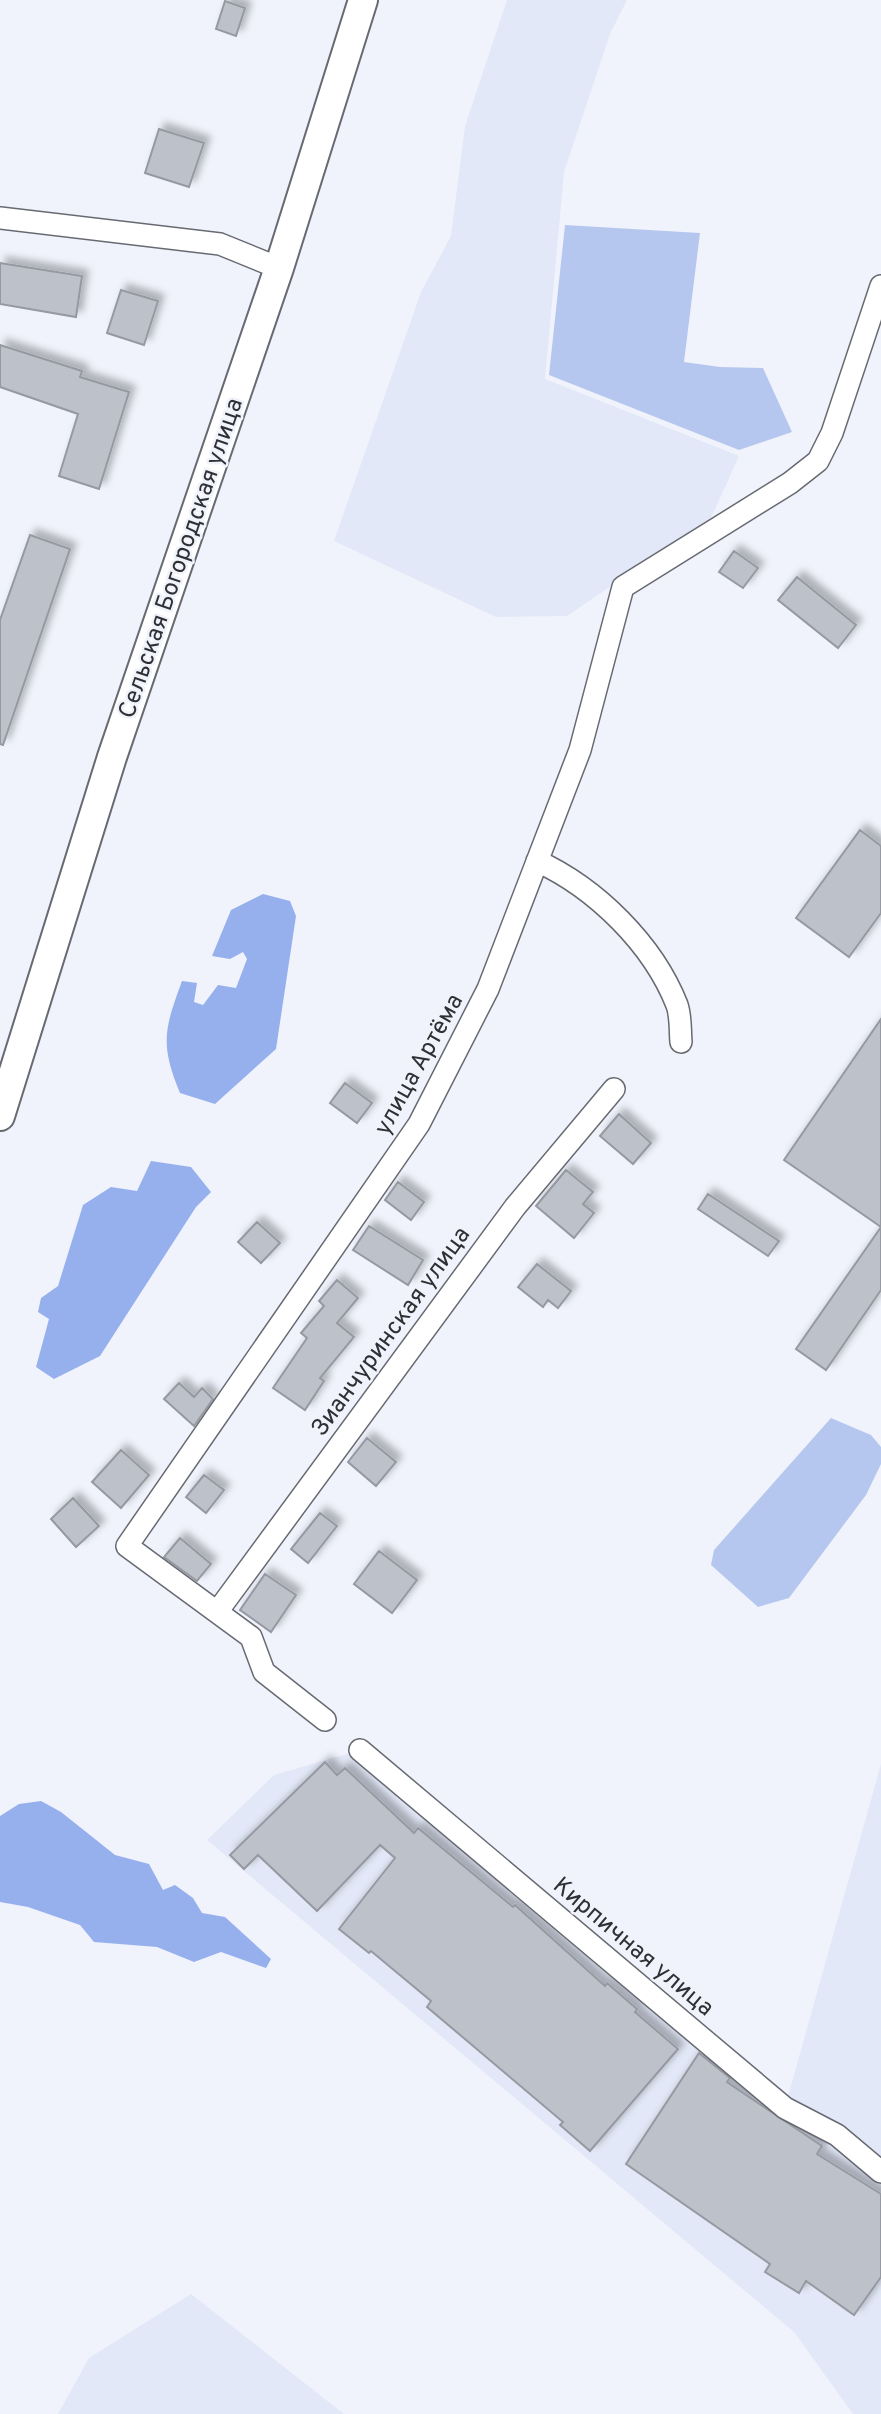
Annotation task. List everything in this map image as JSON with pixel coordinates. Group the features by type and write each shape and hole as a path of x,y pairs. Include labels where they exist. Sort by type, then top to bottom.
{"main road":[{"name":"Сельская Богородская улица","path":"0,1116 113,757 279,268 363,0"}],"street":[{"path":"0,218 220,244 279,268"},
{"name":"улица Артёма","path":"217,1612 127,1546 419,1124 488,989 580,750 622,587 790,483 818,461 832,433 881,286"},
{"path":"537,861 562,872 616,916 655,962 678,1007 681,1042"},
{"name":"Зианчуринская улица","path":"217,1612 515,1207 614,1089"},
{"path":"217,1612 251,1637 264,1672 325,1720"},
{"name":"Кирпичная улица","path":"360,1750 785,2108 837,2135 881,2172"}],"shaded area":[{"path":"507,0 627,0 610,34 564,172 545,379 739,456 711,518 567,616 496,617 334,541 421,292 451,236 465,126"},
{"path":"565,225 700,233 684,362 720,367 763,368 792,432 739,450 549,375"},
{"path":"263,894 290,901 296,916 276,1049 215,1104 180,1093 169,1062 167,1037 171,1012 182,981 197,983 194,1002 203,1005 218,985 236,988 247,959 243,952 230,959 212,956 231,910"},
{"path":"151,1161 191,1167 211,1192 196,1207 100,1356 54,1379 36,1367 49,1319 38,1312 41,1298 58,1286 83,1205 111,1187 137,1191"},
{"path":"831,1418 871,1435 881,1447 881,1464 866,1495 789,1598 758,1607 711,1565 714,1550"},
{"path":"360,1750 785,2107 881,1764 881,2414 853,2414 794,2332 207,1840 274,1775"},
{"path":"41,1801 61,1812 115,1855 149,1864 163,1890 175,1885 193,1898 202,1913 225,1917 271,1959 266,1968 221,1952 194,1962 157,1947 94,1942 80,1925 28,1907 0,1902 0,1816 19,1804"},
{"path":"191,2294 344,2414 58,2414 89,2358"}],"building":[{"path":"225,1 245,8 236,36 216,29"},
{"path":"159,129 204,143 189,187 145,173"},
{"path":"0,263 82,276 76,317 0,304"},
{"path":"121,290 158,301 144,345 107,333"},
{"path":"0,345 82,371 80,377 129,392 99,489 59,476 78,414 0,387"},
{"path":"30,535 70,549 3,745 0,744 0,620"},
{"path":"734,551 758,568 743,588 719,572"},
{"path":"797,577 856,625 838,648 778,600"},
{"path":"860,830 881,846 881,913 849,957 796,918"},
{"path":"881,1019 881,1227 784,1160"},
{"path":"345,1083 372,1103 357,1123 330,1103"},
{"path":"619,1114 651,1143 633,1164 600,1136"},
{"path":"566,1170 593,1192 583,1204 594,1213 574,1238 536,1206"},
{"path":"398,1182 424,1202 411,1220 385,1200"},
{"path":"708,1194 779,1241 768,1256 698,1209"},
{"path":"257,1222 280,1243 261,1263 238,1242"},
{"path":"369,1226 423,1260 408,1285 353,1250"},
{"path":"881,1227 881,1290 826,1370 796,1349"},
{"path":"537,1264 571,1291 558,1308 548,1300 543,1307 518,1287"},
{"path":"337,1280 358,1298 337,1323 354,1337 320,1378 324,1381 305,1410 273,1388 307,1338 301,1333 324,1306 319,1301"},
{"path":"179,1383 194,1397 202,1388 213,1399 194,1426 164,1399"},
{"path":"367,1438 396,1462 376,1486 348,1462"},
{"path":"121,1450 149,1475 121,1508 92,1482"},
{"path":"204,1475 224,1490 206,1513 186,1497"},
{"path":"73,1498 99,1526 76,1547 51,1519"},
{"path":"320,1513 337,1526 308,1563 291,1549"},
{"path":"180,1538 211,1564 197,1581 164,1557"},
{"path":"379,1551 417,1580 392,1613 354,1584"},
{"path":"265,1574 296,1595 271,1632 240,1610"},
{"path":"325,1762 337,1775 345,1768 414,1833 418,1828 513,1907 515,1905 605,1986 607,1983 637,2009 635,2012 678,2049 590,2151 560,2125 563,2122 427,2007 431,2001 371,1951 369,1953 339,1929 395,1858 380,1845 317,1911 258,1855 244,1869 230,1855"},
{"path":"699,2053 730,2078 727,2082 822,2146 817,2154 881,2194 881,2277 854,2315 806,2281 799,2293 765,2272 770,2264 626,2164"}]}
